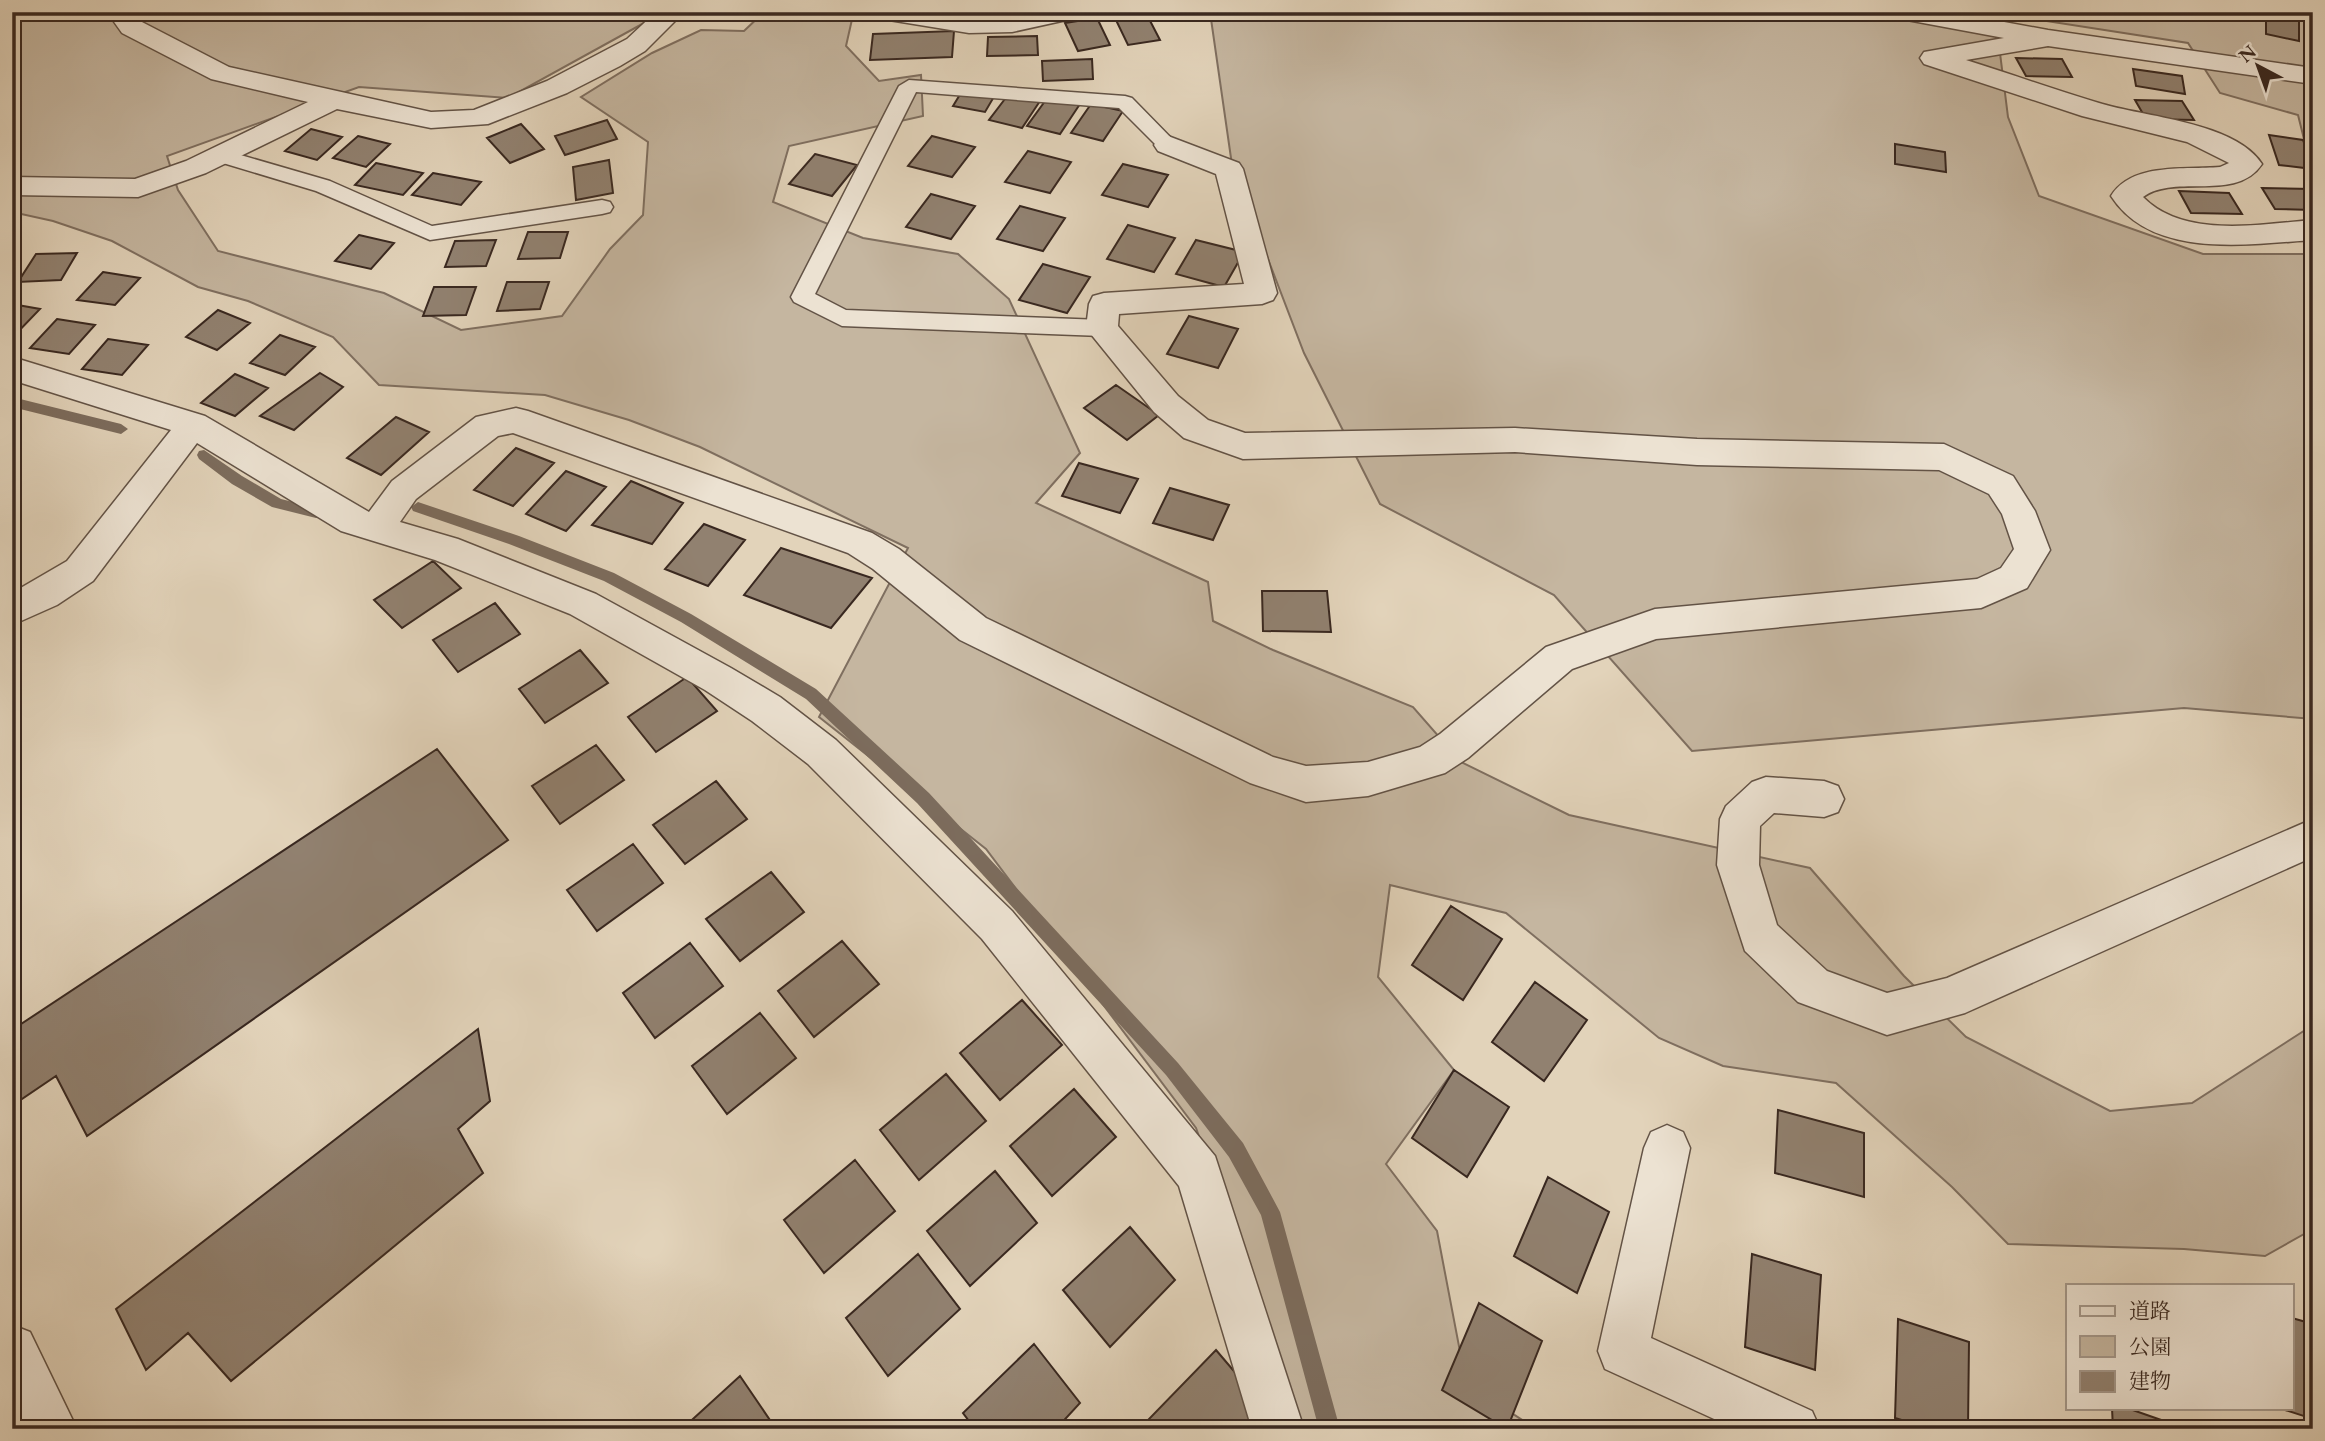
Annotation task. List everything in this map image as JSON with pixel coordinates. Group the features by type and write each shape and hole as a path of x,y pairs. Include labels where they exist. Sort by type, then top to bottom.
{"street":[{"path":"120,12 131,27 220,73 431,120 478,118 556,87 636,46 671,12"},
{"path":"889,12 969,25 1012,24 1071,12"},
{"path":"1907,12 2048,38 2313,76"},
{"path":"2048,38 1933,58 2095,111 2215,142 2238,153 2248,164 2238,174 2152,179 2136,185 2125,196 2134,209 2157,223 2193,234 2313,230"},
{"path":"12,187 138,188 196,167 334,100"},
{"path":"377,528 404,489 488,426 516,420 860,543 886,559 973,629 1252,765 1306,783 1368,779 1431,761 1454,746 1559,658 1655,624 1981,593 2014,578 2032,550 2018,511 2001,485 1944,457 1697,452 1515,440 1243,446 1196,429 1166,404 1102,328 1104,304 1262,293 1229,169 1168,145"},
{"path":"12,368 193,425 353,521 445,549 583,604 719,678 766,709 822,752 997,925 1198,1173 1278,1429"},
{"path":"12,610 44,595 80,571 193,425"},
{"path":"1824,799 1766,795 1741,819 1738,865 1760,937 1813,987 1887,1014 1950,998 2313,836"},
{"path":"1667,1148 1623,1351 1794,1429"},
{"path":"12,1350 51,1429"}],"lane":[{"path":"1102,328 842,318 802,297 909,86 1125,102 1168,145"},
{"path":"220,155 323,186 430,233 601,207"}],"green space":[{"path":"12,12 664,12 508,98 359,87 167,156 178,190 218,251 384,293 461,330 562,316 610,249 643,215 648,142 581,97 652,53 701,30 744,31 764,12 860,12 853,15 846,46 879,81 921,75 923,116 789,146 773,202 863,238 958,254 1009,299 1080,453 1036,503 1208,582 1213,621 1273,650 1413,707 1461,762 1569,815 1810,868 1904,976 1966,1037 2110,1111 2192,1103 2313,1025 2313,1229 2265,1256 2184,1249 2008,1244 1952,1187 1836,1083 1723,1066 1659,1038 1506,913 1390,885 1378,977 1454,1070 1386,1164 1437,1231 1466,1383 1536,1429 1303,1429 1196,1128 986,849 819,717 908,548 700,447 629,420 545,395 379,385 333,337 248,301 198,287 112,241 53,221 12,212"},
{"path":"1210,12 2313,12 2313,175 2298,115 2220,93 2188,43 1995,13 2008,117 2039,196 2203,254 2313,254 2313,719 2184,708 1692,751 1554,595 1380,504 1304,353 1232,165"}],"building":[{"path":"2266,12 2299,18 2299,41 2266,34"},
{"path":"1146,13 1160,40 1128,45 1115,18"},
{"path":"1097,18 1110,45 1078,51 1065,23"},
{"path":"954,31 952,57 870,60 873,34"},
{"path":"1037,36 1038,55 987,56 988,37"},
{"path":"2016,58 2062,59 2072,77 2026,76"},
{"path":"1092,59 1093,79 1043,81 1042,61"},
{"path":"2133,69 2182,76 2185,94 2136,86"},
{"path":"964,88 995,95 985,112 953,106"},
{"path":"1011,91 1042,98 1022,128 989,120"},
{"path":"1048,97 1080,104 1060,134 1027,126"},
{"path":"2135,100 2182,101 2194,120 2146,119"},
{"path":"1091,104 1123,111 1103,141 1071,133"},
{"path":"607,120 617,139 565,155 555,136"},
{"path":"521,124 544,149 510,163 487,138"},
{"path":"311,129 342,137 317,160 285,151"},
{"path":"2269,135 2303,140 2313,169 2279,165"},
{"path":"358,136 390,144 366,167 333,158"},
{"path":"932,136 975,147 952,177 908,166"},
{"path":"1895,144 1945,152 1946,172 1895,164"},
{"path":"1028,151 1071,162 1050,193 1005,182"},
{"path":"815,154 857,165 832,196 789,184"},
{"path":"609,160 613,193 576,200 573,167"},
{"path":"376,163 423,173 403,195 355,185"},
{"path":"1123,164 1168,175 1148,207 1102,195"},
{"path":"433,173 481,182 461,205 412,195"},
{"path":"2262,188 2312,189 2313,210 2275,209"},
{"path":"2179,191 2229,193 2242,214 2191,213"},
{"path":"931,194 975,206 951,239 906,227"},
{"path":"1020,206 1065,218 1043,251 997,239"},
{"path":"1128,225 1175,238 1154,272 1107,259"},
{"path":"528,232 568,232 560,258 518,259"},
{"path":"359,235 394,243 371,269 335,261"},
{"path":"496,240 486,266 445,267 455,241"},
{"path":"1196,240 1244,252 1224,287 1176,274"},
{"path":"77,253 61,280 18,282 36,254"},
{"path":"1043,264 1090,277 1067,313 1019,300"},
{"path":"103,272 140,278 115,305 77,300"},
{"path":"507,282 549,282 540,309 497,311"},
{"path":"434,287 476,287 466,315 423,316"},
{"path":"12,304 40,309 13,337 12,337"},
{"path":"218,310 250,323 217,350 186,337"},
{"path":"1189,316 1238,329 1218,368 1167,354"},
{"path":"57,319 95,325 69,354 30,348"},
{"path":"280,335 315,347 285,375 250,363"},
{"path":"108,339 148,345 122,375 82,369"},
{"path":"320,373 343,387 294,430 260,416"},
{"path":"235,374 268,388 235,416 201,403"},
{"path":"1116,385 1159,415 1127,440 1084,408"},
{"path":"396,417 429,432 381,475 347,458"},
{"path":"516,448 554,463 513,506 474,490"},
{"path":"1079,463 1138,479 1120,513 1062,496"},
{"path":"566,471 606,487 566,531 526,514"},
{"path":"631,481 683,503 652,544 592,525"},
{"path":"1170,488 1229,505 1213,540 1153,523"},
{"path":"704,524 745,540 708,586 665,569"},
{"path":"781,548 872,578 831,628 744,595"},
{"path":"433,561 461,588 402,628 374,600"},
{"path":"1262,591 1327,591 1331,632 1263,631"},
{"path":"495,603 520,634 458,672 433,640"},
{"path":"580,650 608,683 545,723 519,689"},
{"path":"687,677 717,711 656,752 628,717"},
{"path":"596,745 624,780 560,824 532,786"},
{"path":"437,749 508,840 87,1136 56,1076 16,1103 12,1095 12,1030"},
{"path":"716,781 747,819 685,864 653,825"},
{"path":"633,844 663,883 597,931 567,890"},
{"path":"771,872 804,912 740,961 706,919"},
{"path":"1451,906 1502,939 1463,1000 1412,965"},
{"path":"842,941 879,984 814,1037 778,991"},
{"path":"690,943 723,986 655,1038 623,993"},
{"path":"1535,982 1587,1020 1544,1081 1492,1042"},
{"path":"1022,1000 1062,1045 1000,1100 960,1053"},
{"path":"760,1013 796,1058 727,1114 692,1066"},
{"path":"478,1029 490,1101 458,1129 483,1173 231,1381 188,1333 146,1370 116,1309"},
{"path":"1454,1070 1509,1107 1467,1177 1412,1138"},
{"path":"946,1074 986,1121 919,1180 880,1130"},
{"path":"1074,1089 1116,1137 1052,1196 1010,1146"},
{"path":"1778,1110 1864,1133 1864,1197 1775,1173"},
{"path":"855,1160 895,1211 824,1273 784,1220"},
{"path":"995,1171 1037,1223 970,1286 927,1231"},
{"path":"1548,1177 1609,1212 1577,1293 1514,1256"},
{"path":"1130,1227 1175,1280 1110,1347 1063,1290"},
{"path":"918,1254 960,1309 888,1376 846,1318"},
{"path":"1752,1254 1821,1275 1815,1370 1745,1347"},
{"path":"1479,1303 1542,1341 1507,1429 1442,1390"},
{"path":"1898,1319 1969,1342 1968,1429 1931,1429 1895,1418"},
{"path":"2294,1319 2313,1324 2313,1419 2285,1410 2294,1410"},
{"path":"1034,1344 1080,1403 1056,1429 975,1429 963,1413"},
{"path":"1216,1350 1267,1410 1250,1429 1157,1429 1149,1419"},
{"path":"740,1376 776,1429 682,1429"},
{"path":"2112,1410 2133,1410 2187,1429 2113,1429"}],"waterway":[{"path":"12,402 121,429"},
{"path":"204,455 237,480 277,503 316,513"},
{"path":"418,507 609,577 686,618 811,694 923,798 1172,1069 1236,1150 1270,1212 1330,1429"}]}
